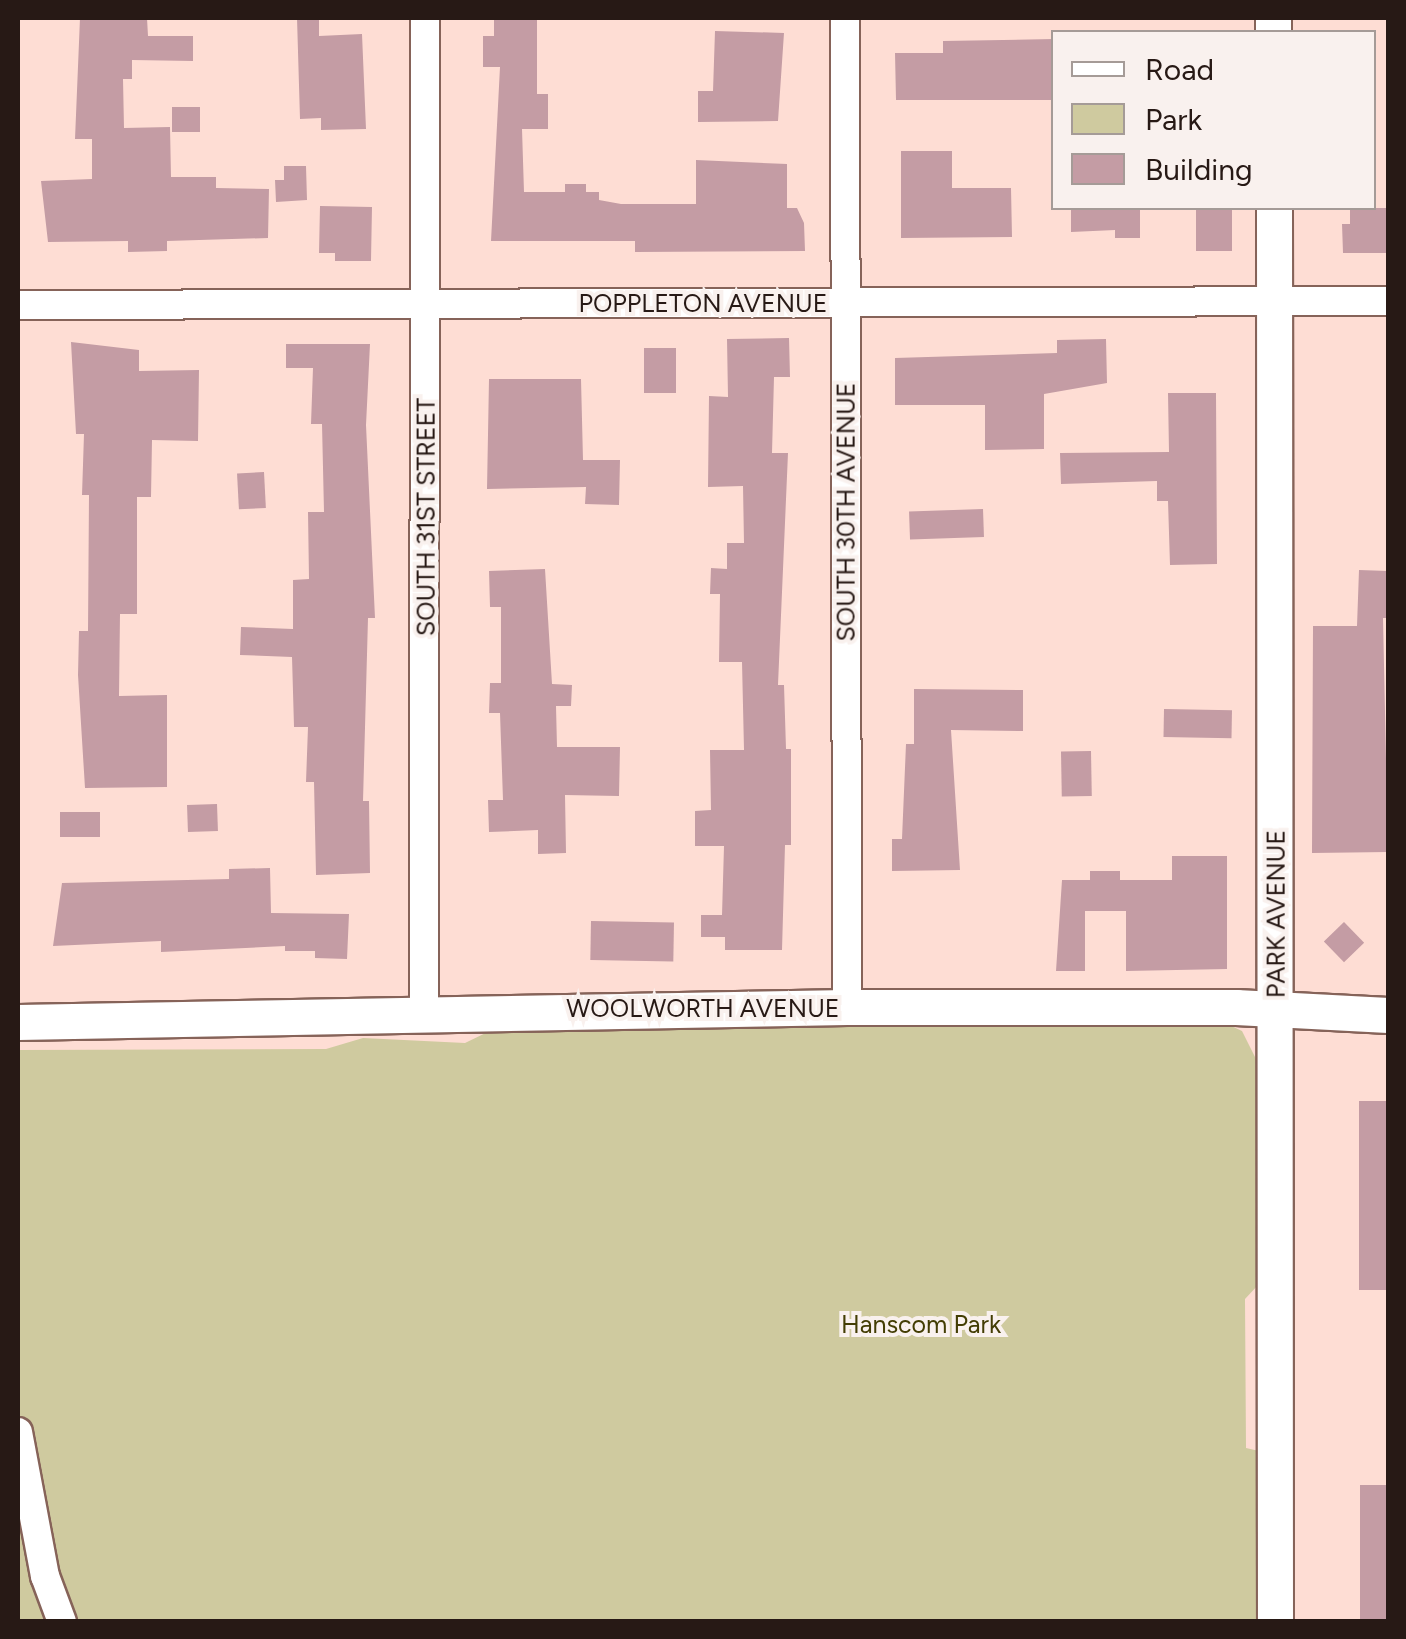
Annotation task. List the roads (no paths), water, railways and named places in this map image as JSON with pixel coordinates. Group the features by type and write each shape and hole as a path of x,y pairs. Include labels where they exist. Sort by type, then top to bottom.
{"street":[{"name":"SOUTH 31ST STREET","path":"424,1017 425,18"},
{"name":"SOUTH 30TH AVENUE","path":"845,18 846,1007"},
{"name":"PARK AVENUE","path":"1274,210 1275,1622"},
{"name":"POPPLETON AVENUE","path":"18,305 1388,301"},
{"name":"WOOLWORTH AVENUE","path":"18,1022 846,1007 1388,1015"},
{"path":"18,1432 44,1576 62,1622"}],"park label":[{"name":"Hanscom Park","path":"921,1324"}]}
